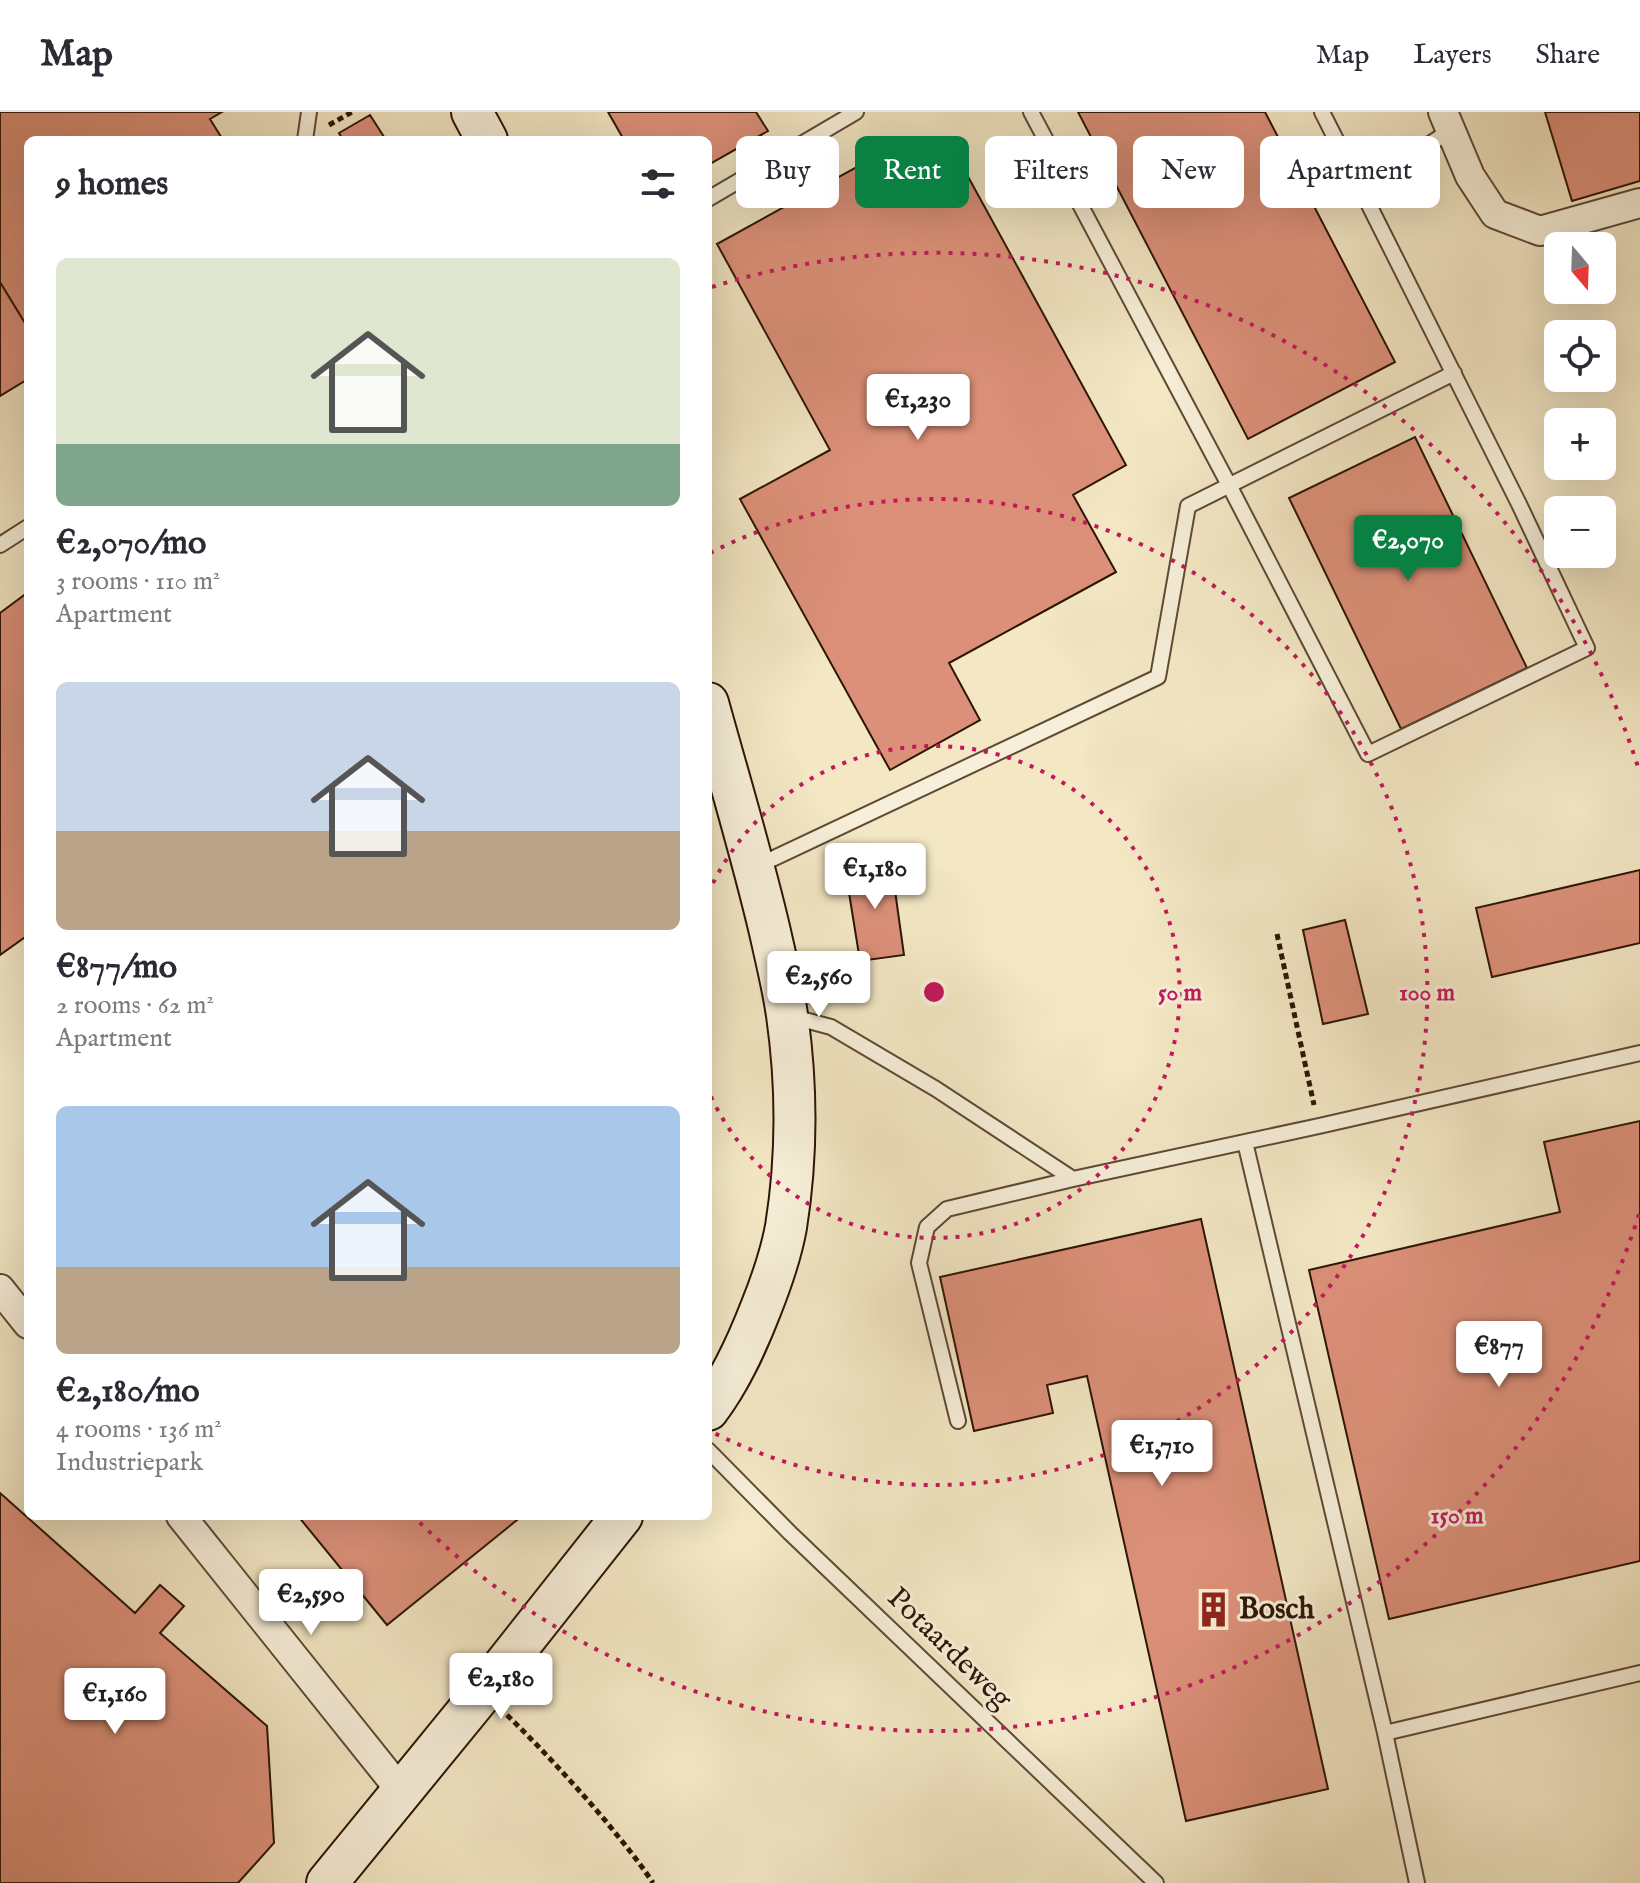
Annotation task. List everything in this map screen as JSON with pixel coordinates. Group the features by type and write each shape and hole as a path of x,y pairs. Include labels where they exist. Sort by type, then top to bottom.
{"street":[{"path":"472,112 485,136"},
{"path":"1447,121 1470,176 1495,214 1540,231 1640,203"},
{"path":"712,717 754,867 787,1015 795,1108 786,1230 750,1336 722,1392 712,1405"},
{"path":"0,1289 24,1319"},
{"path":"184,1520 401,1791"},
{"path":"327,1883 619,1520"}],"lane":[{"path":"306,136 309,112"},
{"path":"712,197 856,112"},
{"path":"1031,112 1368,754 1587,648 1519,504 1371,208"},
{"path":"1322,112 1334,136"},
{"path":"1428,136 1447,121"},
{"path":"754,867 1158,677 1188,506 1454,373"},
{"path":"0,545 24,530"},
{"path":"787,1015 831,1027 936,1089 1073,1179"},
{"path":"958,1421 919,1263 927,1227 947,1209 1640,1053"},
{"path":"1245,1142 1385,1733 1417,1883"},
{"name":"Potaardeweg","path":"712,1454 790,1533 1156,1883"},
{"path":"1385,1733 1640,1673"}],"path":[{"path":"1277,934 1319,1126"},
{"path":"483,1692 543,1750 584,1796 639,1861 653,1883"}],"building":[{"path":"0,112 222,112 210,119 221,136 24,136 24,321 0,282"},
{"path":"608,112 756,112 768,131 759,136 736,136 736,149 712,163 712,136 622,136"},
{"path":"1078,112 1265,112 1277,136 1260,136 1260,208 1315,208 1395,362 1248,439 1117,187 1117,136 1090,136"},
{"path":"1545,112 1640,112 1640,181 1572,201"},
{"path":"370,115 383,136 341,136 339,133"},
{"path":"855,168 855,208 969,208 969,178 1126,465 1073,495 1116,572 949,663 980,720 890,770 740,499 830,450 717,244 782,208 839,208 839,177"},
{"path":"0,282 24,321 24,381 0,396"},
{"path":"1415,437 1527,668 1401,729 1289,498"},
{"path":"24,595 24,938 0,955 0,613"},
{"path":"891,862 904,955 860,961 845,868"},
{"path":"1640,870 1640,943 1492,977 1476,908"},
{"path":"1345,920 1368,1014 1323,1024 1303,930"},
{"path":"1640,1121 1640,1561 1389,1619 1309,1270 1560,1212 1544,1142"},
{"name":"Bosch","path":"1201,1219 1328,1789 1186,1821 1087,1376 1047,1385 1053,1413 974,1431 940,1277"},
{"path":"0,1493 24,1514 24,1520 30,1520 135,1613 160,1585 184,1606 160,1633 267,1726 274,1843 238,1883 0,1883"},
{"path":"301,1520 517,1520 387,1625"}],"place":[{"name":"Bosch","path":"1213,1610"}]}
